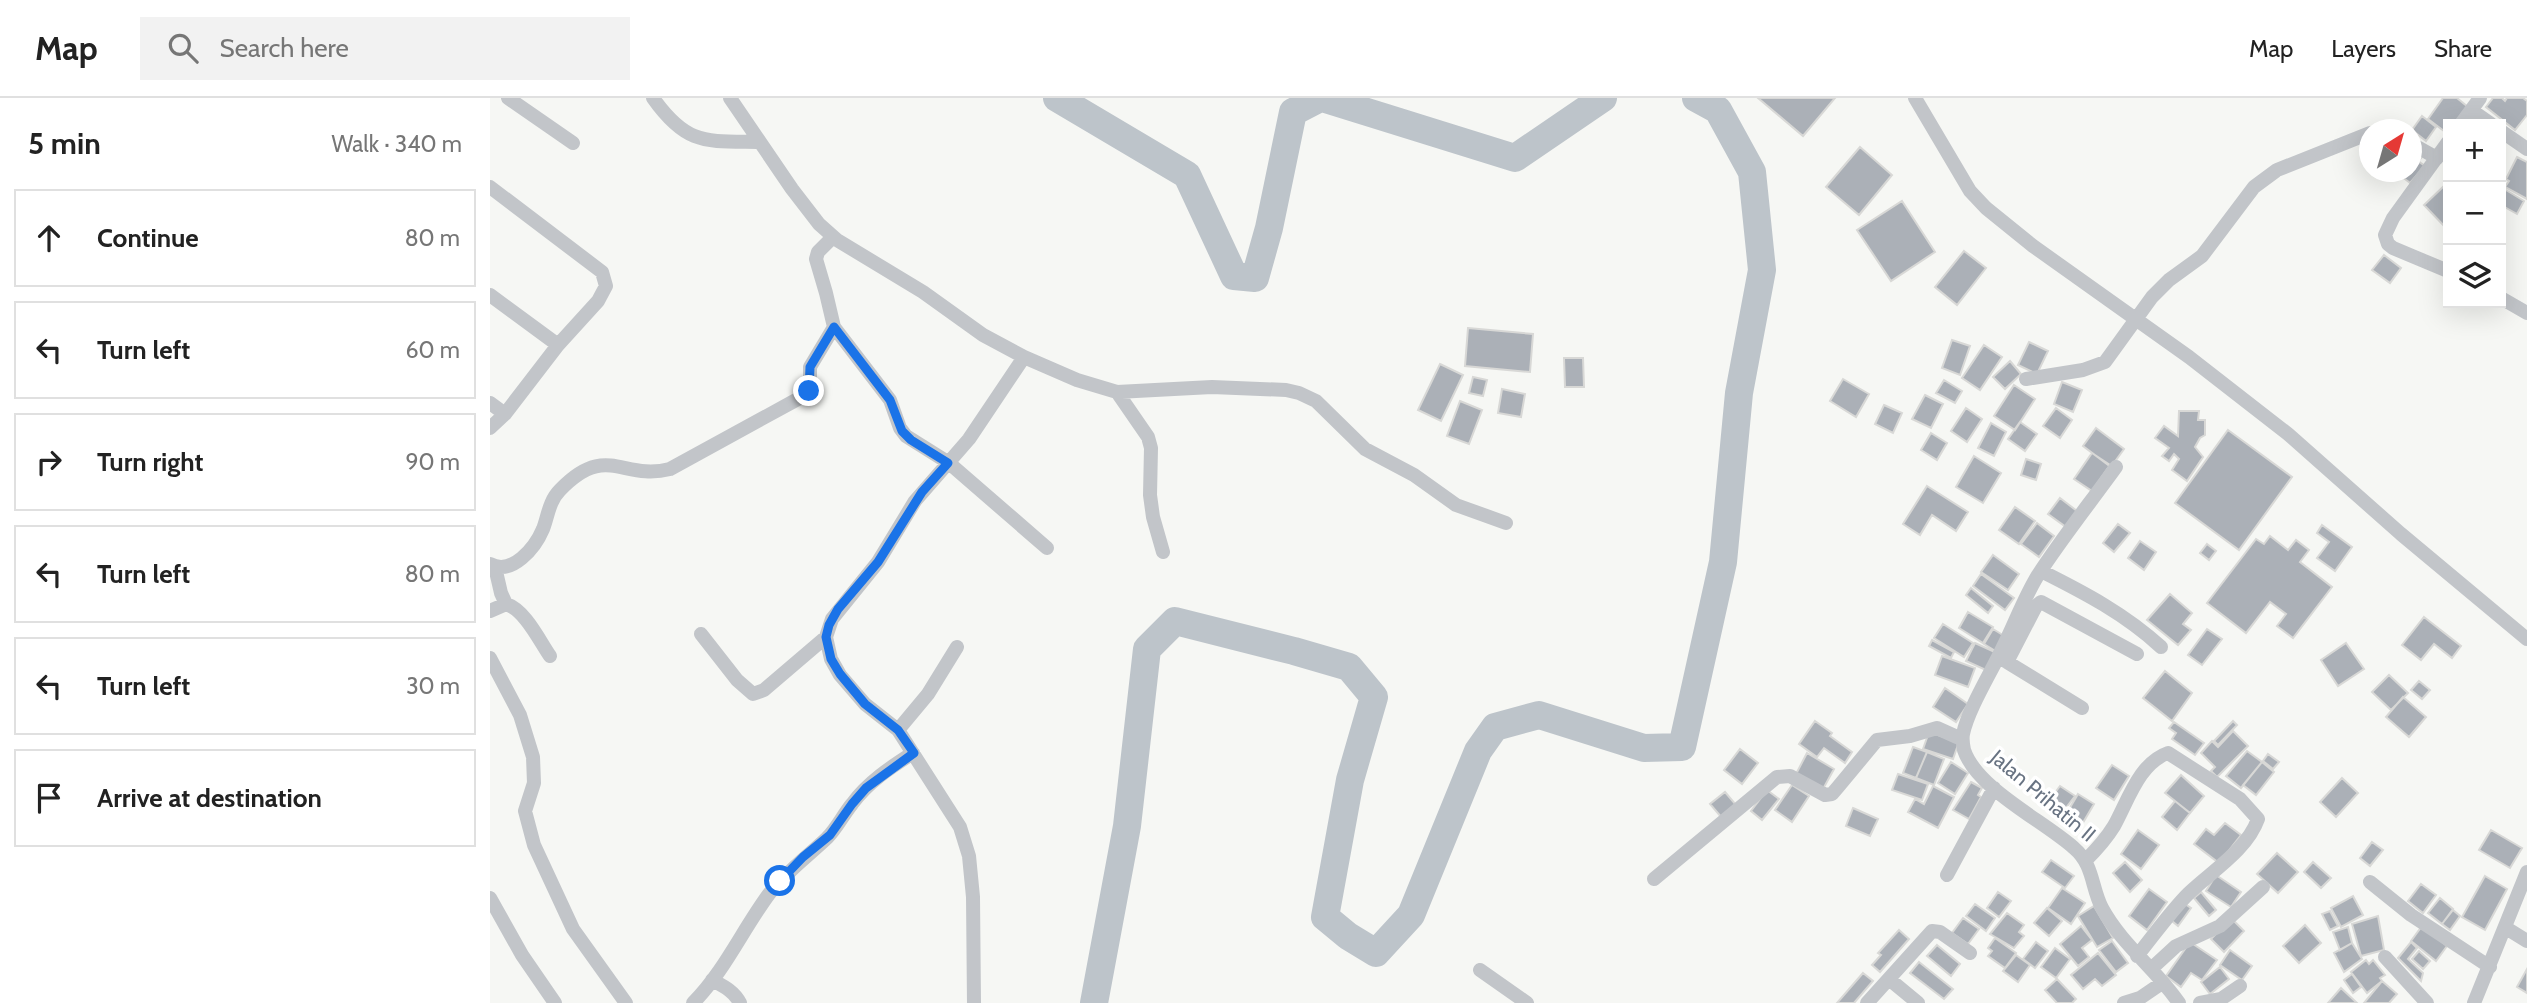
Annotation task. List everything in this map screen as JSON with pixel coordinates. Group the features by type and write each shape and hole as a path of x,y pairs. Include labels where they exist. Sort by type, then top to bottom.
{"street":[{"path":"508,98 573,143"},
{"path":"653,98 668,118 699,139 760,142"},
{"path":"730,98 811,216 833,237 923,292 983,335 1024,357 1117,393 1212,387 1299,393 1316,401 1365,449 1414,475 1456,505 1506,523"},
{"path":"1915,98 1954,166 1978,201 2033,246 2142,323 2288,434 2400,534 2527,639"},
{"path":"2465,119 2480,98"},
{"path":"2471,110 2484,119"},
{"path":"2506,134 2527,149"},
{"path":"2026,379 2083,370 2105,362 2142,323 2161,287 2210,248 2264,178 2277,170 2359,137"},
{"path":"2443,149 2393,218 2385,235 2388,244 2393,248 2443,269"},
{"path":"2422,150 2437,158"},
{"path":"490,187 602,272 606,286 598,301 558,345 505,414 490,428"},
{"path":"833,237 816,259 834,327 890,400 902,431 911,440 948,463 1047,548"},
{"path":"490,295 558,345"},
{"path":"2506,301 2527,313"},
{"path":"506,604 500,593 493,566 512,565 528,551 541,533 555,495 586,469 604,464 652,472 670,470 805,397 810,388 810,367 834,327"},
{"path":"974,1003 975,924 966,846 955,817 898,730 865,704 848,685 831,659 826,637 838,609 878,562 922,492 969,439 1024,357"},
{"path":"1117,393 1148,437 1151,448 1153,517 1163,552"},
{"path":"490,403 505,414"},
{"path":"2003,660 2031,586 2116,467"},
{"path":"2041,571 2113,609 2136,624 2161,647"},
{"path":"1654,879 1777,777 1790,776 1825,795 1832,794 1877,740 1910,736 1933,729 1940,729 1957,737 1963,734 2003,660 2041,602 2137,654"},
{"path":"490,611 506,604 511,605 550,656"},
{"path":"701,634 737,680 753,694 764,690 826,637"},
{"path":"898,730 929,694 957,647"},
{"path":"490,658 520,715 533,757 535,776 525,817 534,845 573,929 626,1003"},
{"path":"2003,660 2081,708"},
{"name":"Jalan Prihatin II","path":"1963,734 1964,752 1994,788 2016,807 2064,840 2086,860 2092,871 2092,884 2101,907 2124,942 2179,1003"},
{"path":"693,1003 712,981 761,905 780,881 830,835 866,788 914,753"},
{"path":"2086,860 2114,826 2148,765 2157,757 2168,753 2240,799 2258,819 2255,828 2229,858 2189,893 2137,956"},
{"path":"1947,875 1994,788"},
{"path":"2474,1003 2527,872"},
{"path":"2370,882 2411,915 2490,967"},
{"path":"2151,969 2176,946 2220,926 2263,887"},
{"path":"490,898 522,955 555,1003"},
{"path":"2506,928 2527,941"},
{"path":"1867,1003 1935,930 1970,953"},
{"path":"2385,957 2427,1003"},
{"path":"1480,970 1527,1003"},
{"path":"1889,978 1918,1003"},
{"path":"712,981 726,988 740,1003"},
{"path":"2124,1003 2140,998 2162,983"},
{"path":"2200,1003 2221,999 2241,986"}],"building":[{"path":"1758,98 1835,98 1803,136"},
{"path":"2443,98 2457,98 2468,107 2459,119 2443,119 2443,130 2428,119"},
{"path":"2493,98 2502,98 2505,101 2507,98 2523,98 2527,101 2527,115 2515,130 2506,123 2506,119 2501,119 2486,107"},
{"path":"2422,116 2436,127 2426,141 2422,138 2422,119 2420,119"},
{"path":"1860,147 1892,175 1859,215 1826,187"},
{"path":"2517,157 2527,162 2527,199 2506,188 2509,181 2506,179"},
{"path":"2443,187 2443,225 2424,205"},
{"path":"2506,190 2524,201 2517,214 2506,208"},
{"path":"1902,201 1935,252 1891,281 1857,230"},
{"path":"1964,251 1986,268 1957,305 1935,287"},
{"path":"2384,255 2401,268 2390,283 2372,270"},
{"path":"1468,328 1533,334 1530,372 1465,366"},
{"path":"1952,340 1970,346 1960,375 1942,368"},
{"path":"2029,342 2048,351 2037,374 2018,365"},
{"path":"1984,345 2002,357 1980,390 1962,378"},
{"path":"1564,358 1583,358 1584,387 1565,387"},
{"path":"2010,361 2021,374 2005,389 1993,377"},
{"path":"1440,364 1463,375 1441,421 1418,410"},
{"path":"1473,377 1487,380 1483,396 1469,393"},
{"path":"1843,379 1869,394 1856,417 1830,401"},
{"path":"1944,380 1962,391 1955,403 1936,393"},
{"path":"2062,382 2082,390 2073,412 2054,404"},
{"path":"2014,385 2035,399 2015,430 1994,416"},
{"path":"1502,389 1525,394 1521,417 1498,413"},
{"path":"1925,395 1943,404 1931,428 1912,419"},
{"path":"1460,401 1482,410 1469,444 1447,436"},
{"path":"1884,405 1902,413 1893,433 1875,424"},
{"path":"1966,408 1982,419 1967,442 1951,431"},
{"path":"2056,408 2072,420 2060,438 2043,426"},
{"path":"2179,411 2199,411 2198,420 2205,420 2205,435 2195,447 2203,457 2187,481 2172,470 2179,459 2174,454 2169,461 2162,456 2169,448 2155,438 2164,426 2178,436"},
{"path":"2020,422 2037,434 2025,451 2008,439"},
{"path":"1991,423 2006,432 1994,456 1978,448"},
{"path":"2096,428 2124,449 2111,467 2083,446"},
{"path":"2228,430 2292,477 2239,550 2175,503"},
{"path":"1931,433 1947,443 1937,460 1921,450"},
{"path":"2092,453 2110,465 2092,491 2074,479"},
{"path":"1974,456 2001,473 1983,503 1956,487"},
{"path":"2026,459 2041,464 2036,480 2021,475"},
{"path":"1927,486 1968,512 1956,531 1932,515 1920,535 1903,524"},
{"path":"2060,498 2077,511 2066,527 2048,514"},
{"path":"2015,507 2035,521 2019,544 1999,530"},
{"path":"2037,523 2054,536 2039,557 2021,544"},
{"path":"2118,524 2130,533 2114,552 2103,543"},
{"path":"2322,525 2352,547 2335,571 2317,558 2329,542 2317,533"},
{"path":"2270,536 2288,550 2296,540 2309,550 2300,562 2332,587 2293,638 2277,626 2286,614 2270,602 2246,633 2207,603 2256,539 2264,544"},
{"path":"2140,541 2156,552 2144,570 2128,558"},
{"path":"2207,544 2216,551 2209,560 2200,553"},
{"path":"1993,555 2019,574 2008,590 1981,572"},
{"path":"1981,574 2014,598 2005,610 1973,586"},
{"path":"1971,588 1993,606 1988,613 1966,595"},
{"path":"2170,594 2192,613 2183,624 2191,630 2178,645 2147,620"},
{"path":"1968,612 1993,627 1983,643 1959,628"},
{"path":"2424,617 2461,646 2452,658 2434,644 2421,660 2402,645"},
{"path":"1943,624 1973,643 1964,657 1934,638"},
{"path":"1993,629 2006,637 1997,652 1984,644"},
{"path":"2207,629 2222,639 2202,665 2188,655"},
{"path":"1932,640 1954,652 1951,658 1929,646"},
{"path":"1975,643 1997,653 1988,671 1966,661"},
{"path":"2346,643 2364,669 2338,686 2321,660"},
{"path":"1942,656 1975,668 1968,687 1935,675"},
{"path":"2165,671 2192,693 2172,721 2143,698"},
{"path":"2389,675 2408,693 2391,710 2372,692"},
{"path":"2419,681 2430,690 2422,699 2411,690"},
{"path":"1945,688 1968,704 1956,722 1933,707"},
{"path":"2403,697 2426,717 2409,737 2386,717"},
{"path":"1815,721 1852,752 1845,763 1824,748 1817,757 1799,744"},
{"path":"2233,721 2237,725 2218,745 2214,741"},
{"path":"2174,722 2204,743 2195,755 2172,739 2176,733 2169,728"},
{"path":"2233,731 2248,746 2217,777 2211,771 2215,767 2201,753 2212,741 2218,747"},
{"path":"1929,732 1959,742 1953,759 1923,749"},
{"path":"1913,747 1927,752 1916,778 1903,773"},
{"path":"1740,749 1758,763 1742,784 1724,770"},
{"path":"2247,751 2262,762 2241,788 2226,776"},
{"path":"1927,752 1944,759 1934,785 1916,778"},
{"path":"1807,753 1834,769 1823,789 1796,774"},
{"path":"2268,754 2279,762 2273,769 2263,761"},
{"path":"1951,762 1968,773 1955,794 1938,783"},
{"path":"2262,762 2274,772 2256,795 2243,785"},
{"path":"2112,765 2129,776 2114,800 2096,788"},
{"path":"1898,774 1928,784 1922,800 1892,790"},
{"path":"2181,775 2204,796 2190,813 2165,793"},
{"path":"2342,778 2358,793 2336,817 2320,802"},
{"path":"1971,782 1982,788 1978,795 1981,797 1969,819 1953,810"},
{"path":"1792,785 1809,796 1792,822 1775,810"},
{"path":"1933,786 1954,797 1938,828 1908,812 1915,799 1924,804"},
{"path":"2060,786 2075,796 2062,813 2048,802"},
{"path":"1767,790 1779,799 1762,820 1751,811"},
{"path":"1725,792 1737,806 1722,818 1710,804"},
{"path":"2078,794 2094,804 2081,826 2065,816"},
{"path":"2175,801 2190,813 2177,830 2162,817"},
{"path":"1853,808 1878,819 1870,836 1846,826"},
{"path":"2225,823 2241,835 2219,863 2194,844 2206,829 2214,835"},
{"path":"2138,830 2159,845 2141,869 2121,854"},
{"path":"2491,830 2522,848 2510,868 2479,850"},
{"path":"2372,842 2383,850 2370,866 2360,858"},
{"path":"2277,853 2298,872 2278,893 2257,874"},
{"path":"2051,860 2074,876 2065,888 2042,872"},
{"path":"2125,862 2142,880 2130,892 2113,873"},
{"path":"2313,862 2331,878 2321,888 2304,872"},
{"path":"2216,875 2241,892 2231,907 2206,891"},
{"path":"2485,876 2507,889 2485,930 2462,917"},
{"path":"2421,884 2436,895 2423,913 2408,901"},
{"path":"2062,888 2085,903 2071,924 2048,908"},
{"path":"2149,889 2167,902 2147,930 2129,916"},
{"path":"1998,892 2011,901 1999,917 1987,908"},
{"path":"2201,892 2216,910 2209,916 2194,898"},
{"path":"2353,896 2363,915 2341,927 2331,908"},
{"path":"2440,898 2453,909 2442,924 2428,913"},
{"path":"1975,904 1995,918 1986,931 1966,916"},
{"path":"2185,904 2191,908 2178,926 2172,921"},
{"path":"2094,906 2113,938 2097,947 2078,916"},
{"path":"2047,908 2062,921 2049,936 2034,923"},
{"path":"2453,910 2460,916 2450,930 2442,924"},
{"path":"2330,911 2338,926 2330,930 2322,914"},
{"path":"2007,913 2024,925 2019,932 2024,936 2014,948 1990,934"},
{"path":"2378,916 2384,950 2361,956 2352,924"},
{"path":"1963,918 1979,929 1968,944 1952,933"},
{"path":"2231,918 2244,931 2224,952 2211,939"},
{"path":"2305,925 2321,943 2299,963 2283,946"},
{"path":"2081,926 2092,940 2082,948 2089,957 2078,966 2060,944"},
{"path":"2422,926 2447,946 2436,961 2411,941"},
{"path":"2348,927 2352,943 2340,950 2333,932"},
{"path":"1899,930 1909,939 1880,972 1872,965 1881,955 1878,953"},
{"path":"1995,938 2016,953 2005,968 1988,956 1992,951 1988,948"},
{"path":"2112,941 2128,963 2116,972 2099,950"},
{"path":"2036,942 2048,951 2035,968 2023,959"},
{"path":"2190,942 2217,960 2202,980 2191,973 2181,987 2166,976"},
{"path":"2411,942 2417,948 2408,959 2423,973 2421,981 2398,958"},
{"path":"2352,943 2362,959 2344,972 2334,953"},
{"path":"1937,945 1960,964 1951,976 1927,956"},
{"path":"2055,948 2070,959 2056,978 2041,967"},
{"path":"2230,950 2252,966 2242,980 2220,965"},
{"path":"2419,951 2430,961 2423,969 2412,959"},
{"path":"2098,953 2116,975 2102,986 2095,979 2083,989 2071,975"},
{"path":"2016,955 2030,965 2018,982 2003,971"},
{"path":"2366,960 2369,964 2373,960 2385,975 2380,978 2382,981 2367,993 2351,972"},
{"path":"1919,962 1953,989 1944,999 1910,973"},
{"path":"2220,967 2229,979 2210,994 2201,982"},
{"path":"2527,969 2527,993 2517,987"},
{"path":"1863,973 1873,981 1854,1003 1837,1003"},
{"path":"2352,974 2361,987 2353,993 2344,980"},
{"path":"2057,979 2076,999 2072,1003 2057,1003 2045,990"},
{"path":"2382,981 2397,994 2389,1003 2364,1003"},
{"path":"2341,988 2357,1003 2328,1003"}],"waterway":[{"path":"1057,98 1187,175 1234,276 1255,278 1269,228 1293,112 1320,98"},
{"path":"1322,98 1515,158 1603,98"},
{"path":"1094,1003 1127,826 1147,649 1175,621 1349,667 1374,697 1350,780 1325,917 1348,936 1376,953 1411,915 1478,751 1495,727 1539,715 1644,748 1682,747 1723,562 1739,393 1762,270 1752,172 1718,110 1696,98"}],"route":[{"path":"780,881 830,835 866,788 914,753 898,730 865,704 848,685 831,659 826,637 838,609 878,562 915,501 948,463 911,440 902,431 890,400 834,327 808,371 809,391"}]}
